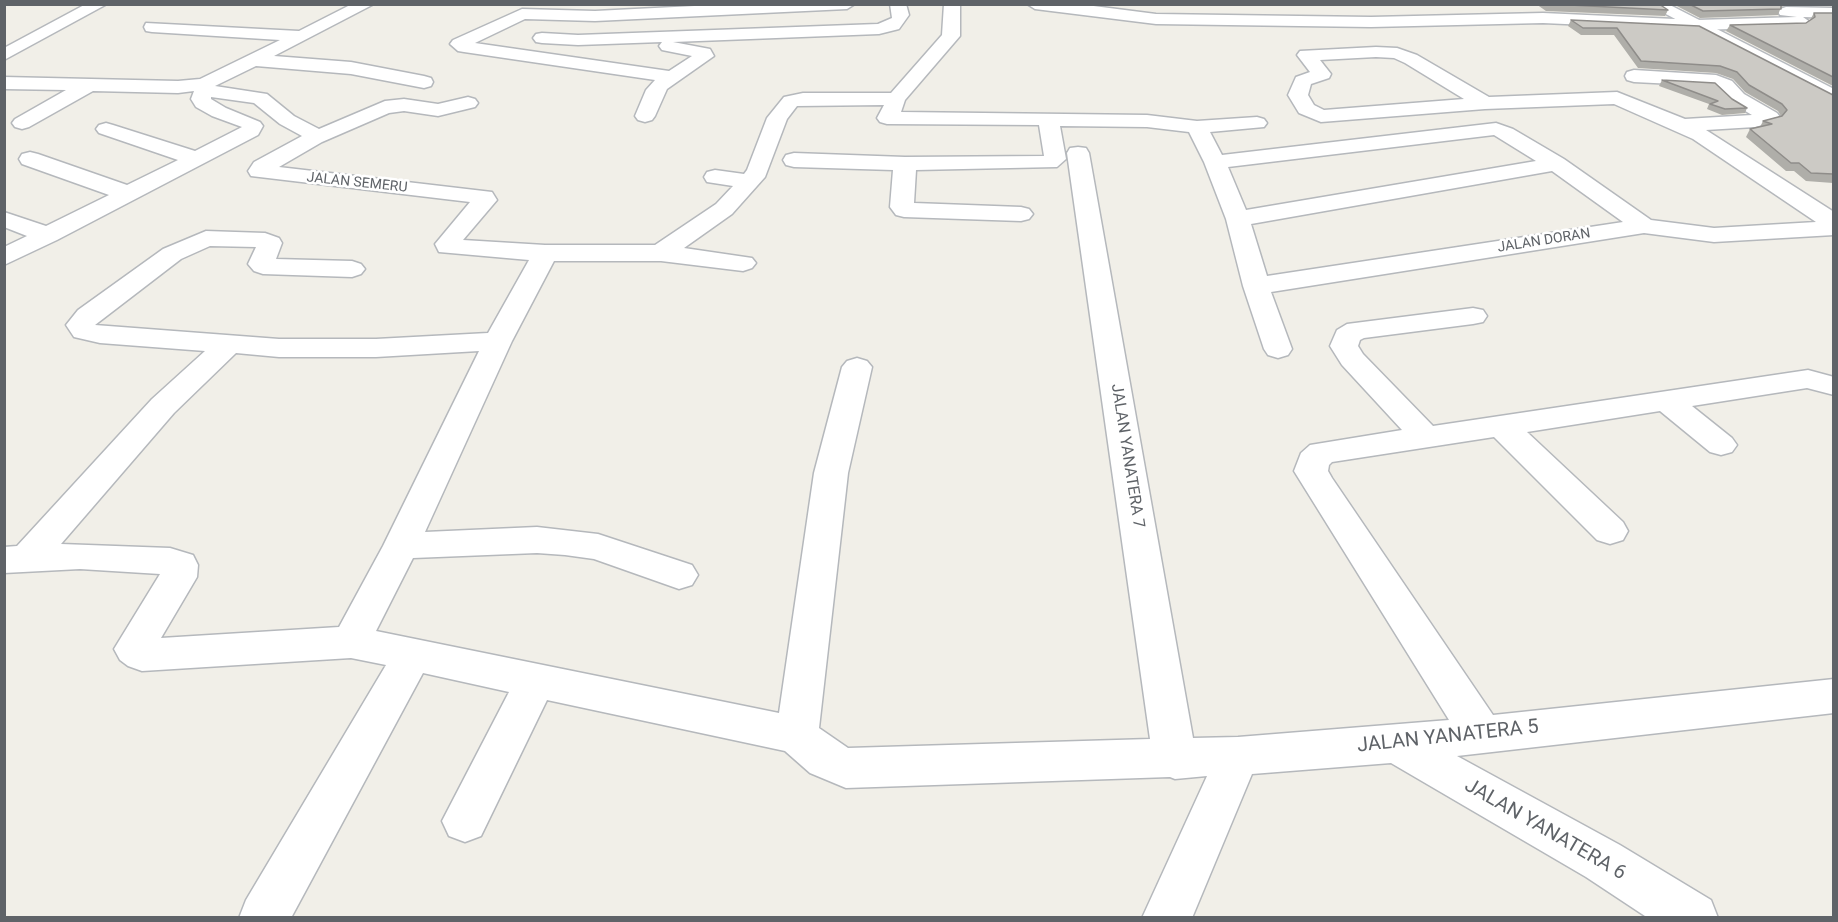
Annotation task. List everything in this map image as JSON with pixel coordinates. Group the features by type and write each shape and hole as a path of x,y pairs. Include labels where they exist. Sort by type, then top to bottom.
{"street":[{"path":"4,55 99,4"},
{"path":"4,257 195,158 244,136 253,126 203,103 201,99 204,87 366,4"},
{"path":"673,77 459,44 522,14 595,16 680,8 847,4"},
{"path":"483,32 563,40 879,29 893,25 899,20 901,15 898,4"},
{"path":"877,163 892,108 940,45 951,36 952,4"},
{"path":"1035,4 1156,19 1395,22 1514,19 1698,25 1802,22"},
{"path":"1485,4 1514,19"},
{"path":"1655,4 1833,97"},
{"path":"676,37 680,8"},
{"path":"1786,12 1833,13"},
{"path":"152,27 303,36"},
{"path":"591,64 628,39 704,53 705,56 656,90 645,116"},
{"path":"1485,103 1411,59 1396,53 1376,52 1306,55 1323,74 1303,81 1298,95 1306,109 1321,116 1485,103 1615,98 1682,125 1833,223"},
{"path":"351,68 387,57"},
{"path":"253,60 351,68 424,82"},
{"path":"374,89 402,76"},
{"path":"1634,76 1716,81 1725,85 1729,92 1737,98 1770,117 1755,121 1682,125"},
{"path":"4,83 204,87 260,98 287,120 313,134 315,138 385,107 404,105 438,110 468,103"},
{"path":"22,123 88,86"},
{"path":"661,254 693,234 724,209 749,181 763,160 777,118 791,101 1047,119 1055,159 1049,162 904,164 794,160"},
{"path":"1058,120 1148,121 1197,127 1257,123"},
{"path":"1197,127 1215,162 1238,219 1256,286 1278,349"},
{"path":"106,129 195,158"},
{"path":"1215,162 1492,129 1506,132 1644,226"},
{"name":"JALAN SEMERU","path":"315,138 262,167 259,171 484,197 485,200 447,243 448,247 545,254"},
{"name":"JALAN YANATERA 7","path":"1078,153 1175,760"},
{"path":"30,159 129,194"},
{"path":"904,164 902,207 904,210 1021,214"},
{"path":"1238,219 1556,164"},
{"path":"715,177 749,181"},
{"path":"4,219 48,236"},
{"name":"JALAN DORAN","path":"1256,286 1644,226 1714,235 1833,228"},
{"path":"352,269 263,266 261,264 270,243 265,240 206,238 172,254 88,316 80,326 84,331 100,335 227,346 376,348 498,341"},
{"path":"351,642 401,546 498,341 545,254 661,254 743,263"},
{"path":"1425,436 1352,359 1344,346 1347,336 1357,330 1473,316"},
{"path":"16,559 163,406 227,346"},
{"path":"16,559 80,556 170,561 180,565 178,577 134,649 142,655 351,642 797,735 825,505 857,367"},
{"path":"1482,735 1311,471 1313,461 1322,453 1808,379 1833,386"},
{"path":"1665,400 1721,445"},
{"path":"1503,427 1610,531"},
{"path":"401,546 537,540 565,542 598,547 679,575"},
{"path":"264,918 413,655"},
{"path":"465,821 535,681"},
{"name":"JALAN YANATERA 5","path":"797,735 826,759 846,768 1175,760 1396,744 1833,696"},
{"name":"JALAN YANATERA 6","path":"1396,744 1603,861 1693,918"},
{"path":"1177,914 1238,756"}],"building":[{"path":"1550,4 1659,4 1668,10"},
{"path":"1689,4 1781,4 1781,9 1703,11"},
{"path":"1814,13 1833,13 1833,77 1730,25 1806,23 1815,17"},
{"path":"1571,20 1699,26 1833,95 1833,174 1811,173 1799,163 1791,163 1750,129 1772,124 1763,121 1782,116 1787,110 1782,104 1749,85 1737,72 1720,66 1641,61 1617,28 1583,28"},
{"path":"1662,80 1715,83 1732,99 1747,108 1725,109 1710,104 1718,101"}]}
